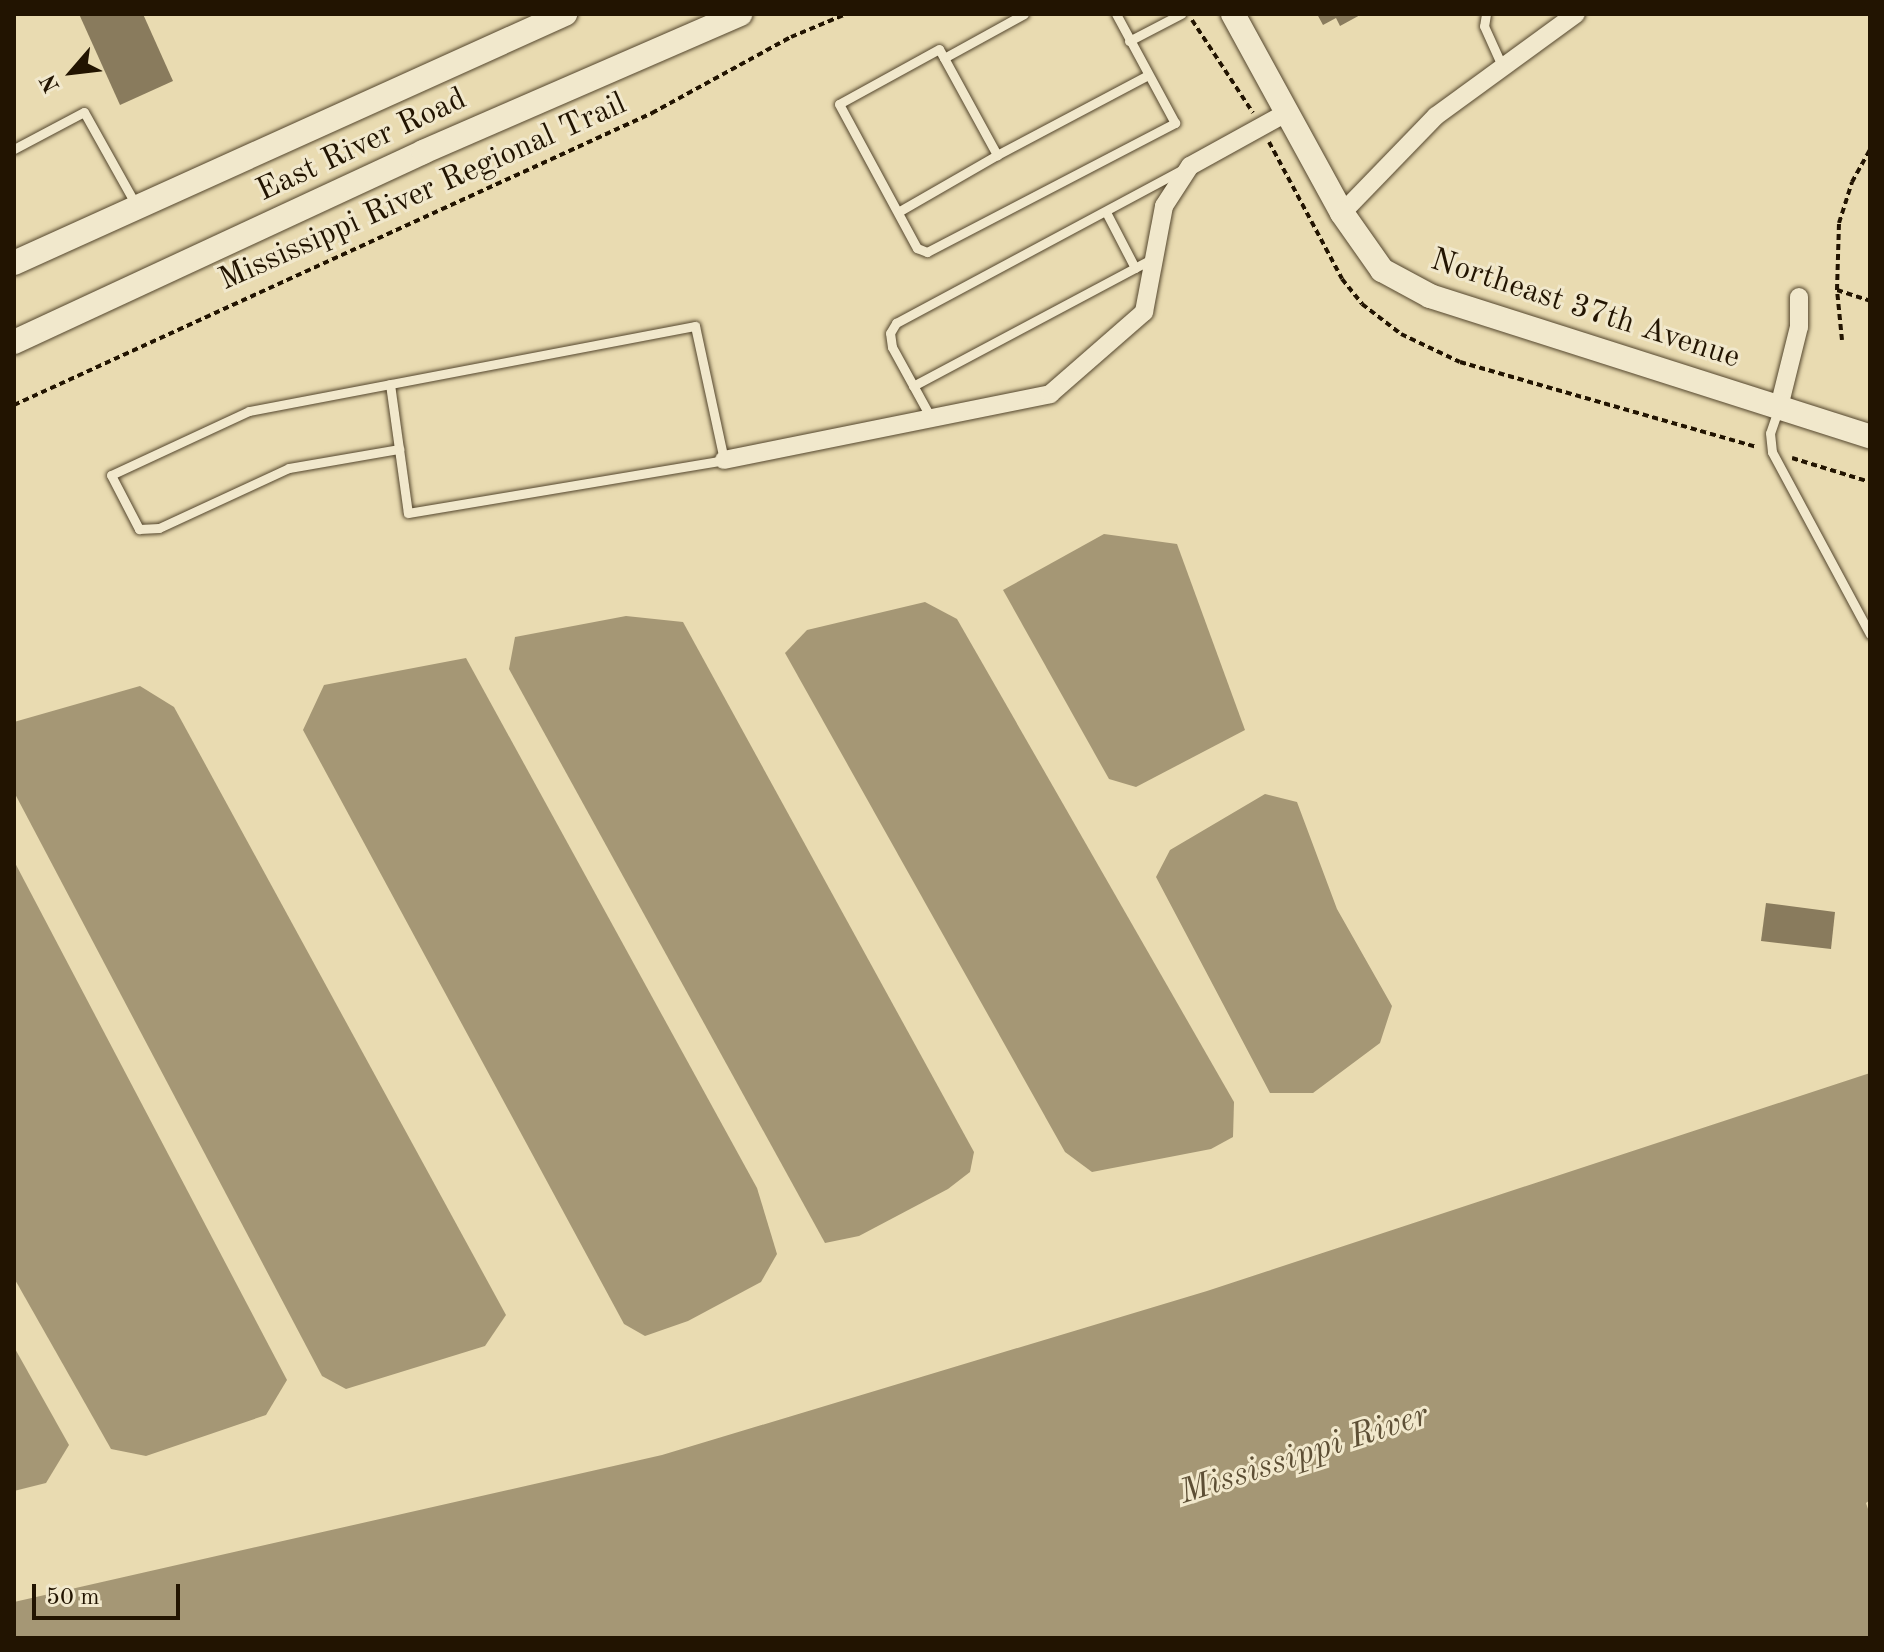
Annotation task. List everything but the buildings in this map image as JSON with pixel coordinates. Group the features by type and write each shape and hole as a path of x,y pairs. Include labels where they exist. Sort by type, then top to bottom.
{"street":[{"name":"East River Road","path":"14,263 565,14"},
{"name":"East River Road","path":"14,342 423,152 740,14"},
{"name":"Northeast 37th Avenue","path":"1233,14 1342,213 1382,270 1407,286 1870,436"},
{"path":"1342,213 1436,116 1576,14"},
{"path":"724,460 1034,399 1065,384 1144,312 1164,206 1190,166 1288,112"},
{"path":"1779,407 1799,327 1799,297"}],"lane":[{"path":"944,58 1024,14"},
{"path":"997,155 939,49 839,104 917,248 927,252 1175,123 1116,14"},
{"path":"1129,41 1181,14"},
{"path":"1486,14 1484,26 1503,68"},
{"path":"898,212 997,155 1148,75"},
{"path":"14,149 84,112 137,207"},
{"path":"932,419 892,347 890,333 896,323 1190,166"},
{"path":"1106,212 1135,268"},
{"path":"913,386 1156,258"},
{"path":"390,384 408,513 724,460 695,326 390,384 249,411 111,475 139,529 159,528 289,468 399,449"},
{"path":"1779,407 1770,433 1772,452 1870,634"}],"path":[{"name":"Mississippi River Regional Trail","path":"14,405 663,107 791,37 846,14"},
{"path":"1842,340 1837,290 1839,223 1852,182 1870,150"},
{"path":"1837,290 1870,301"}],"water":[{"path":"1104,534 1177,544 1245,730 1136,787 1109,779 1003,590"},
{"path":"925,602 957,619 1234,1102 1233,1137 1211,1149 1092,1172 1065,1152 785,653 807,630"},
{"path":"626,616 683,622 974,1152 970,1172 948,1189 859,1236 825,1243 509,669 515,637"},
{"path":"466,658 757,1188 777,1254 761,1282 688,1321 645,1336 624,1324 303,730 324,685"},
{"path":"140,686 174,707 506,1315 485,1346 346,1389 322,1376 14,792 14,722"},
{"path":"1265,794 1297,802 1337,909 1392,1006 1380,1043 1313,1093 1270,1093 1156,877 1170,850"},
{"path":"14,861 287,1380 266,1415 146,1456 111,1449 14,1278"},
{"name":"Mississippi River","path":"1870,1073 1870,1500 1866,1503 1870,1515 1870,1638 14,1638 14,1602 662,1455 1207,1291"},
{"path":"14,1347 69,1445 46,1483 14,1491"}]}
